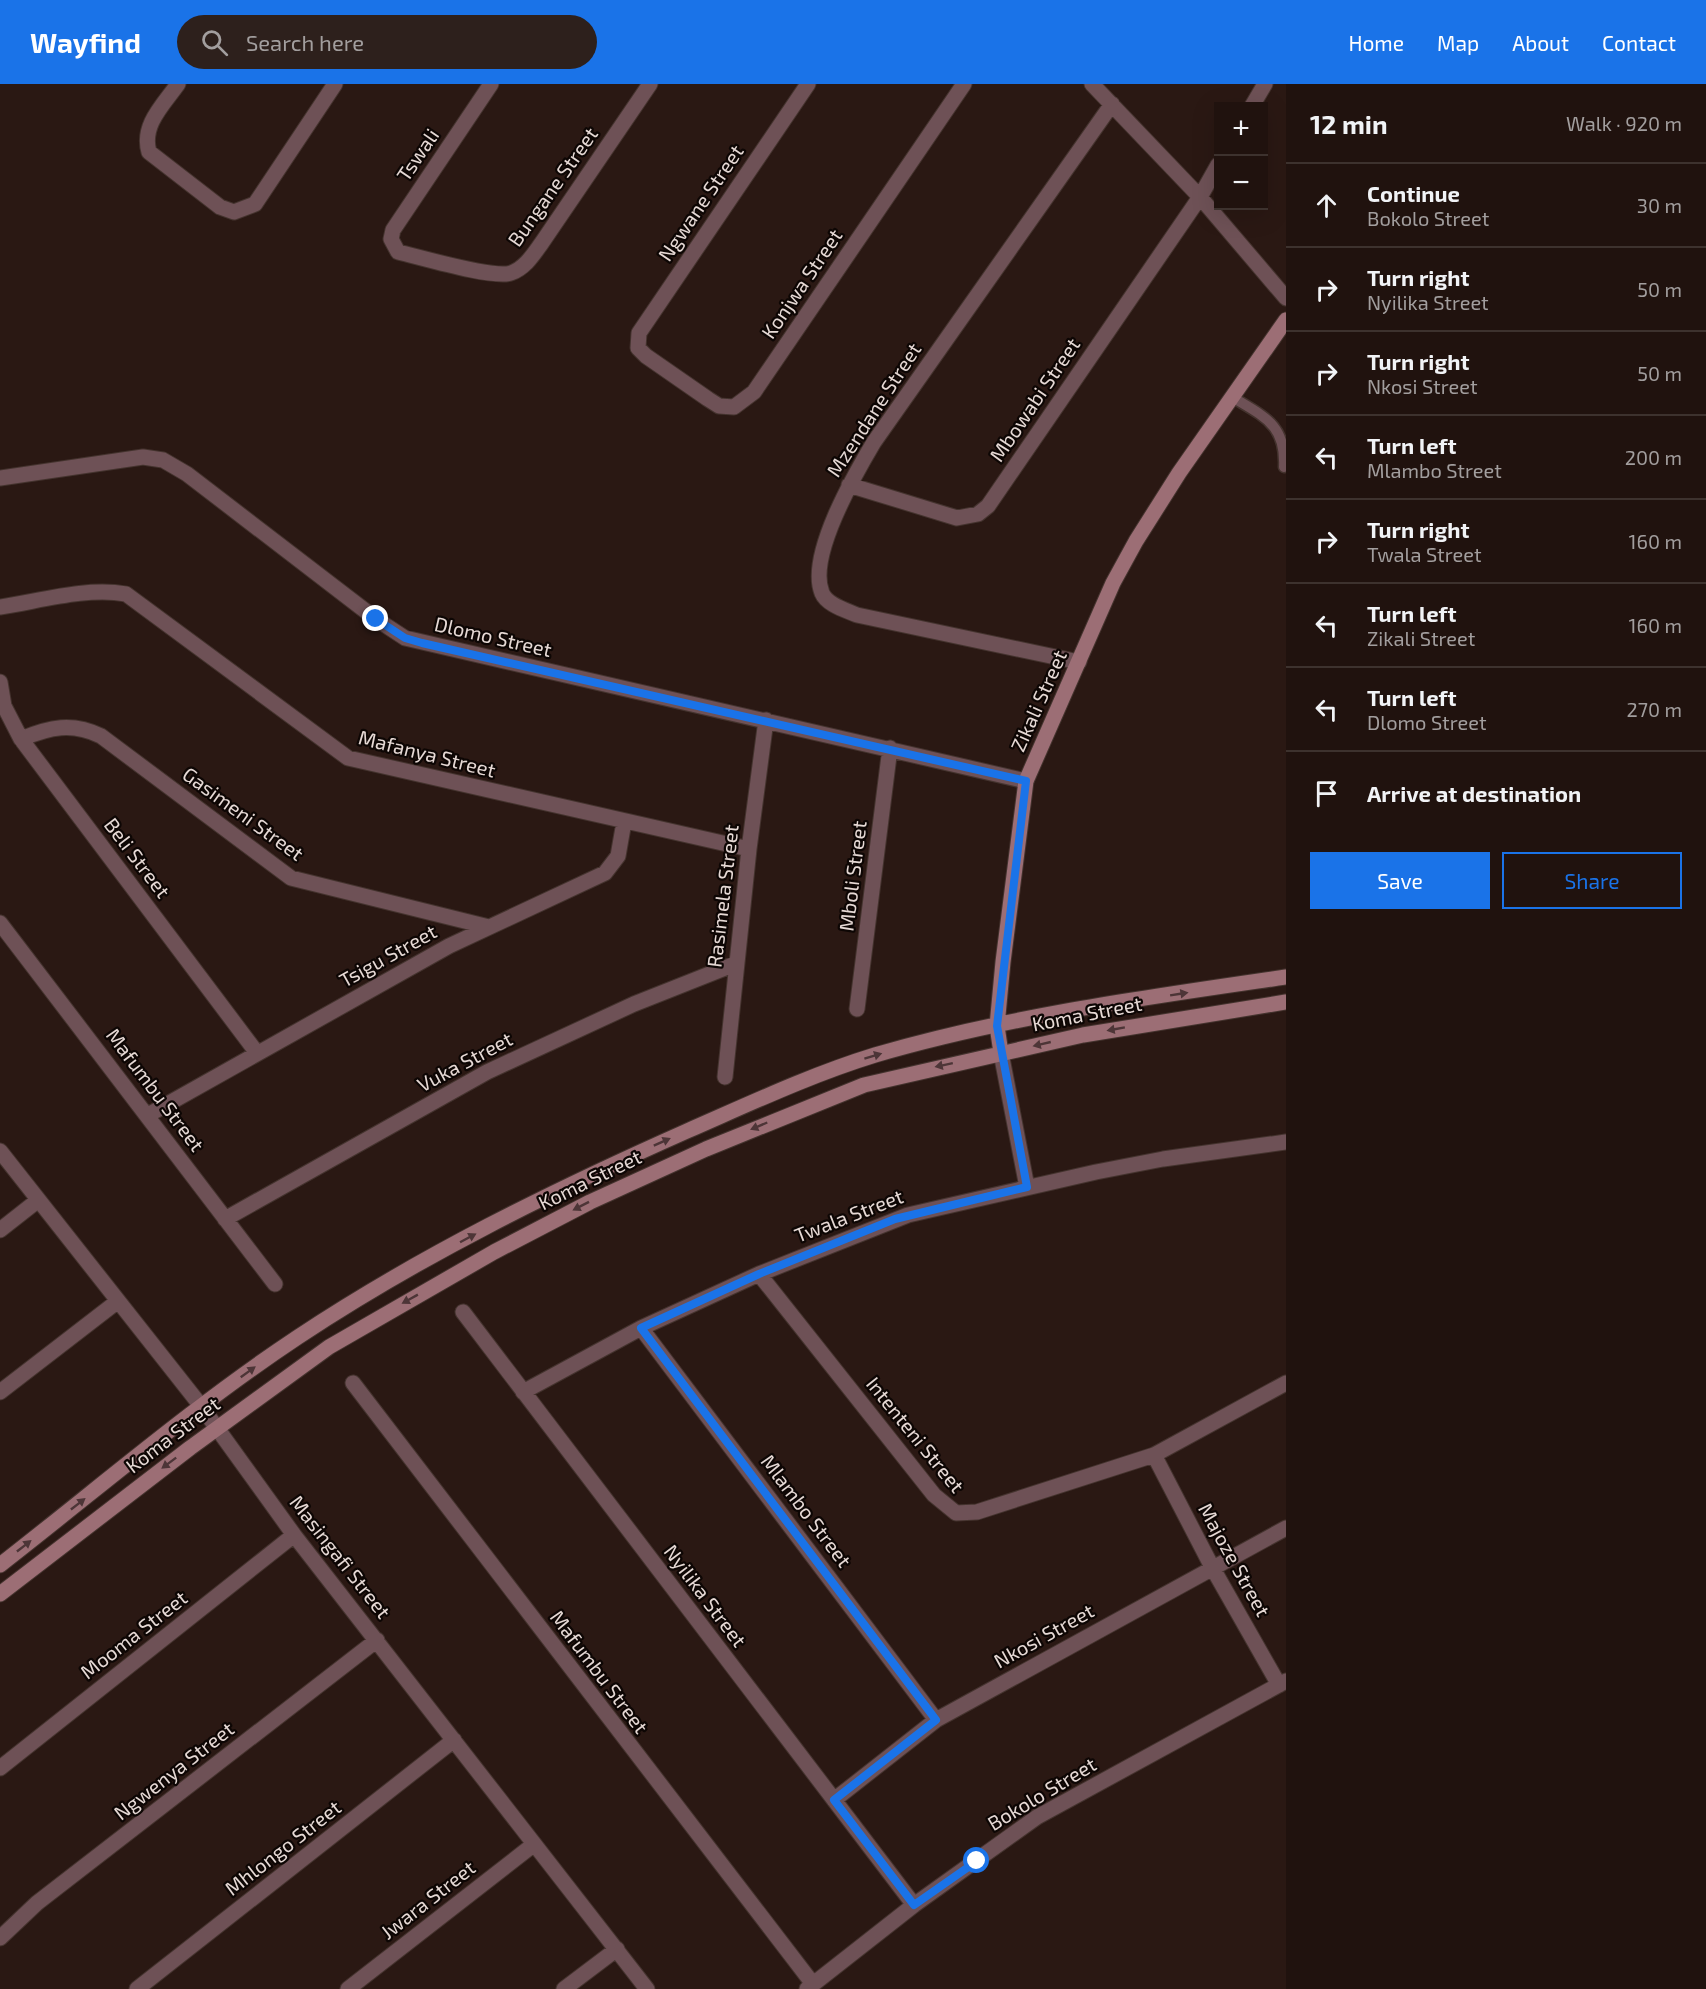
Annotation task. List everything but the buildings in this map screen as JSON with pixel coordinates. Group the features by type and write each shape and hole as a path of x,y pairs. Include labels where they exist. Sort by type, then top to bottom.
{"main road":[{"name":"Zikali Street","path":"1001,1053 997,1026 1026,781 1113,583 1136,541 1286,320"},
{"name":"Koma Street","path":"0,1565 201,1406 342,1308 481,1231 603,1168 840,1067 875,1055 997,1026 1076,1011 1286,977"},
{"name":"Koma Street","path":"0,1594 216,1429 338,1341 484,1257 590,1202 736,1136 864,1085 1094,1033 1286,1002"}],"street":[{"path":"178,84 148,128 149,152 227,211 242,210 255,204 335,84"},
{"name":"Tswali","path":"398,252 391,239 393,230 491,84"},
{"name":"Bungane Street","path":"398,252 498,275 516,271 528,261 541,244 650,84"},
{"name":"Ngwane Street","path":"638,348 639,333 644,324 808,84"},
{"name":"Konjwa Street","path":"638,348 719,406 734,407 744,402 754,392 964,84"},
{"path":"1092,84 1200,197 1286,298"},
{"path":"1254,102 1265,84"},
{"name":"Mzendane Street","path":"1079,662 857,615 826,599 821,583 824,555 834,519 849,485 921,374 1112,104"},
{"name":"Mbowabi Street","path":"849,485 957,518 978,514 988,506 1200,197 1214,172"},
{"name":"Dlomo Street","path":"0,478 125,459 163,460 187,474 376,619 405,638 1026,781"},
{"name":"Mafanya Street","path":"0,607 90,593 112,591 126,594 155,612 348,758 748,849"},
{"name":"Beli Street","path":"0,682 3,706 21,739 257,1053"},
{"name":"Rasimela Street","path":"725,1077 748,849 766,720"},
{"name":"Gasimeni Street","path":"21,739 42,731 67,726 88,730 101,736 291,878 489,927"},
{"name":"Mboli Street","path":"857,1009 890,748"},
{"name":"Tsigu Street","path":"148,1115 489,927 604,873 612,867 618,856 624,822"},
{"name":"Mafumbu Street","path":"0,923 275,1284"},
{"name":"Vuka Street","path":"225,1219 487,1072 634,1004 735,964"},
{"name":"Zikali Street","path":"1001,1053 1027,1187"},
{"name":"Twala Street","path":"523,1392 641,1328 759,1274 902,1217 1027,1187 1162,1159 1285,1146"},
{"name":"Masingafi Street","path":"0,1150 201,1406 294,1535 647,1989"},
{"path":"0,1230 38,1201"},
{"name":"Intenteni Street","path":"759,1274 934,1495 950,1511 963,1515 1154,1455 1286,1383"},
{"path":"0,1392 118,1301"},
{"name":"Nyilika Street","path":"463,1312 914,1905"},
{"name":"Mlambo Street","path":"641,1328 936,1720"},
{"name":"Mafumbu Street","path":"353,1383 810,1987"},
{"name":"Majoze Street","path":"1154,1455 1212,1567 1282,1683"},
{"name":"Nkosi Street","path":"834,1800 936,1720 1286,1528"},
{"name":"Mooma Street","path":"0,1768 294,1535"},
{"name":"Ngwenya Street","path":"0,1938 38,1903 377,1640"},
{"name":"Bokolo Street","path":"810,1987 914,1905 1037,1817 1282,1683"},
{"name":"Mhlongo Street","path":"137,1989 454,1740"},
{"name":"Jwara Street","path":"348,1989 533,1845"},
{"path":"564,1989 617,1949"}],"lane":[{"path":"1232,397 1254,410 1279,432 1285,446 1284,467"}],"route":[{"path":"376,619 405,638 422,643 890,748 1026,781 997,1026 1027,1187 920,1211 895,1219 759,1274 641,1328 936,1720 834,1800 914,1905 977,1861"}]}
